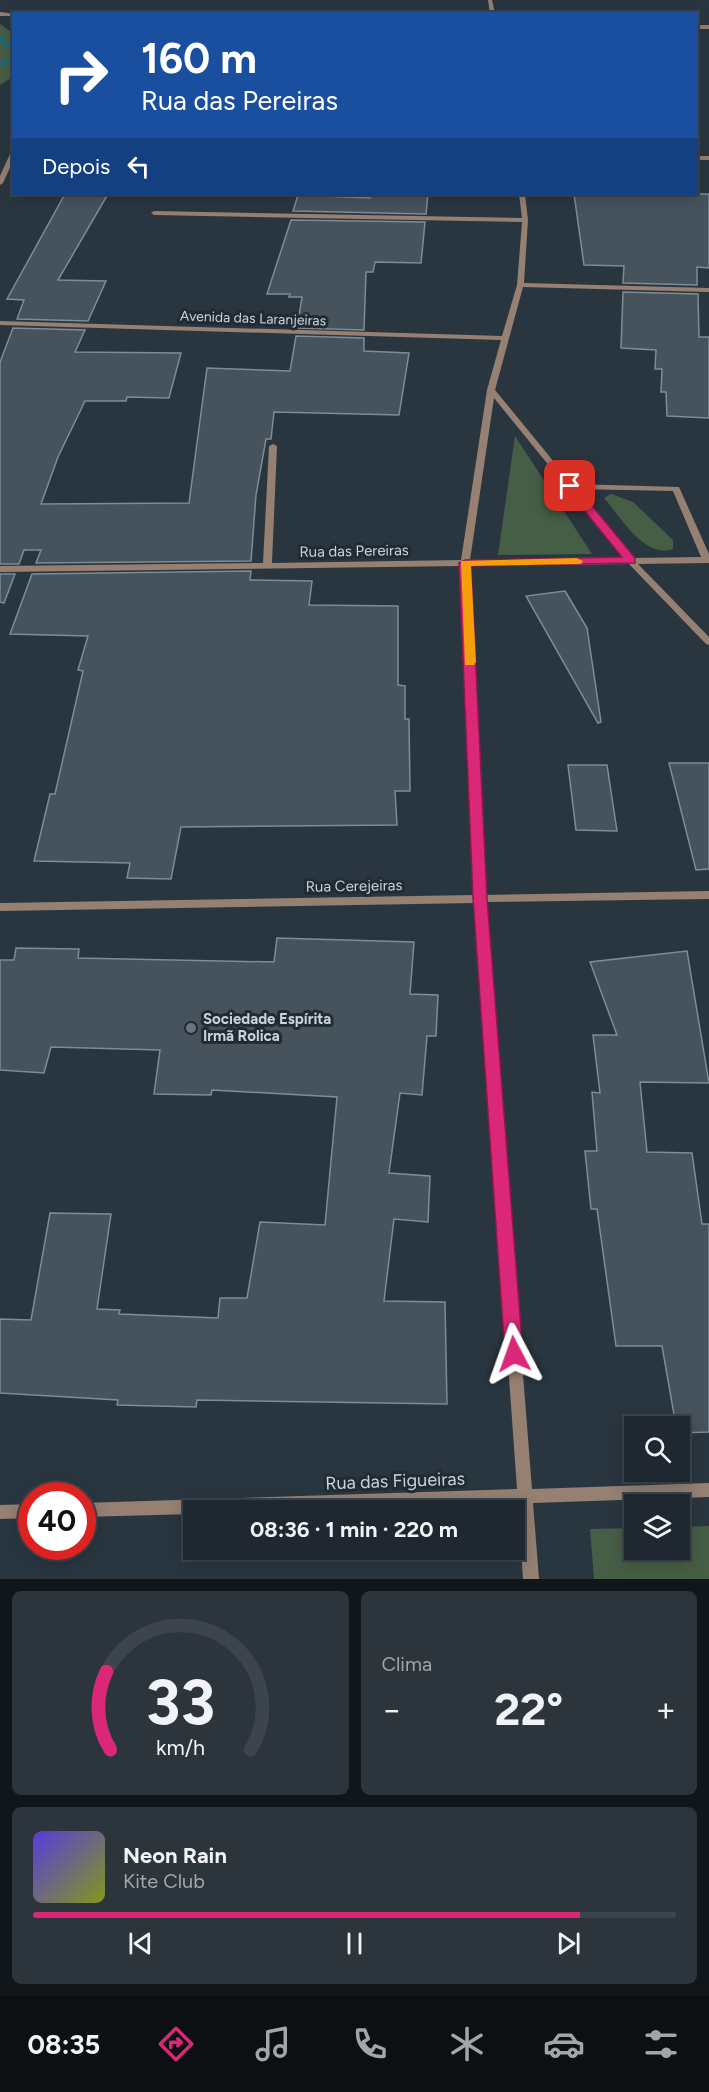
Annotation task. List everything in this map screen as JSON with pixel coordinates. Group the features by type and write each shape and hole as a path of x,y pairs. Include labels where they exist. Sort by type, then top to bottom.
{"street":[{"path":"0,183 12,155"},
{"path":"522,195 525,220 520,285 492,390 465,563 480,898 531,1579"},
{"path":"154,213 525,220"},
{"path":"520,285 709,290"},
{"name":"Avenida das Laranjeiras","path":"0,323 506,338"},
{"path":"492,390 631,561 709,642"},
{"path":"267,566 273,446"},
{"path":"570,486 676,489 708,560"},
{"name":"Rua das Pereiras","path":"0,569 708,560"},
{"name":"Rua Cerejeiras","path":"0,907 709,895"},
{"name":"Rua das Figueiras","path":"96,1510 709,1490"},
{"path":"0,1512 18,1511"}],"green space":[{"path":"0,24 12,33 12,78 0,85"},
{"path":"515,436 592,554 498,555"},
{"path":"611,494 633,502 673,540 673,549 652,548 643,542 604,498"},
{"path":"709,1526 709,1579 594,1579 590,1529 624,1528 624,1560 690,1560 690,1527"}],"building":[{"path":"709,194 709,268 697,267 697,285 623,283 624,266 584,265 574,195"},
{"path":"64,195 107,195 58,280 106,281 88,321 17,319 24,300 7,299"},
{"path":"298,195 370,198 371,195 428,195 426,214 293,211"},
{"path":"291,220 425,222 421,263 375,262 373,272 366,272 364,330 297,328 302,297 289,297 290,294 267,294"},
{"path":"623,292 698,294 699,337 709,337 709,418 667,416 666,392 661,392 662,369 655,369 656,350 621,348"},
{"path":"13,328 85,330 75,352 181,353 169,398 127,397 126,401 85,401 58,457 41,504 189,503 207,368 290,371 296,336 364,338 364,351 409,353 399,415 274,412 271,439 266,439 256,495 251,561 36,563 41,550 24,550 19,564 0,564 0,362"},
{"path":"251,571 250,580 312,581 309,605 398,606 398,685 405,686 405,719 409,719 410,791 395,791 397,825 181,827 171,879 127,878 130,863 34,861 50,794 55,794 83,671 78,670 88,636 10,634 32,574"},
{"path":"0,574 15,574 4,603 0,602"},
{"path":"565,591 587,628 601,722 598,723 526,596"},
{"path":"669,763 709,763 709,869 696,870"},
{"path":"568,765 607,765 617,831 576,830"},
{"path":"277,938 414,942 410,994 438,995 436,1036 427,1036 422,1095 400,1093 389,1173 430,1176 428,1222 394,1219 384,1301 445,1302 447,1404 197,1400 196,1407 117,1405 118,1400 0,1393 0,1319 31,1320 50,1213 111,1214 97,1309 120,1310 119,1314 218,1318 220,1298 247,1298 260,1222 325,1225 337,1097 212,1090 211,1095 154,1094 160,1050 51,1047 44,1073 0,1070 0,960 14,960 16,948 79,949 78,958 274,962"},
{"path":"687,951 709,1083 640,1082 647,1152 692,1153 702,1224 709,1224 709,1432 690,1433 690,1416 674,1416 662,1346 616,1346 597,1209 591,1209 585,1151 597,1151 592,1092 600,1093 593,1035 617,1035 590,962"}],"waterway":[{"path":"0,38 12,49"},
{"path":"0,64 12,61"}],"slow traffic":[{"path":"469,662 465,563 577,561"}],"place":[{"name":"Sociedade Espírita Irmã Rolica","path":"191,1028"}],"route":[{"path":"514,1354 480,898 465,563 631,561 570,486"}]}
